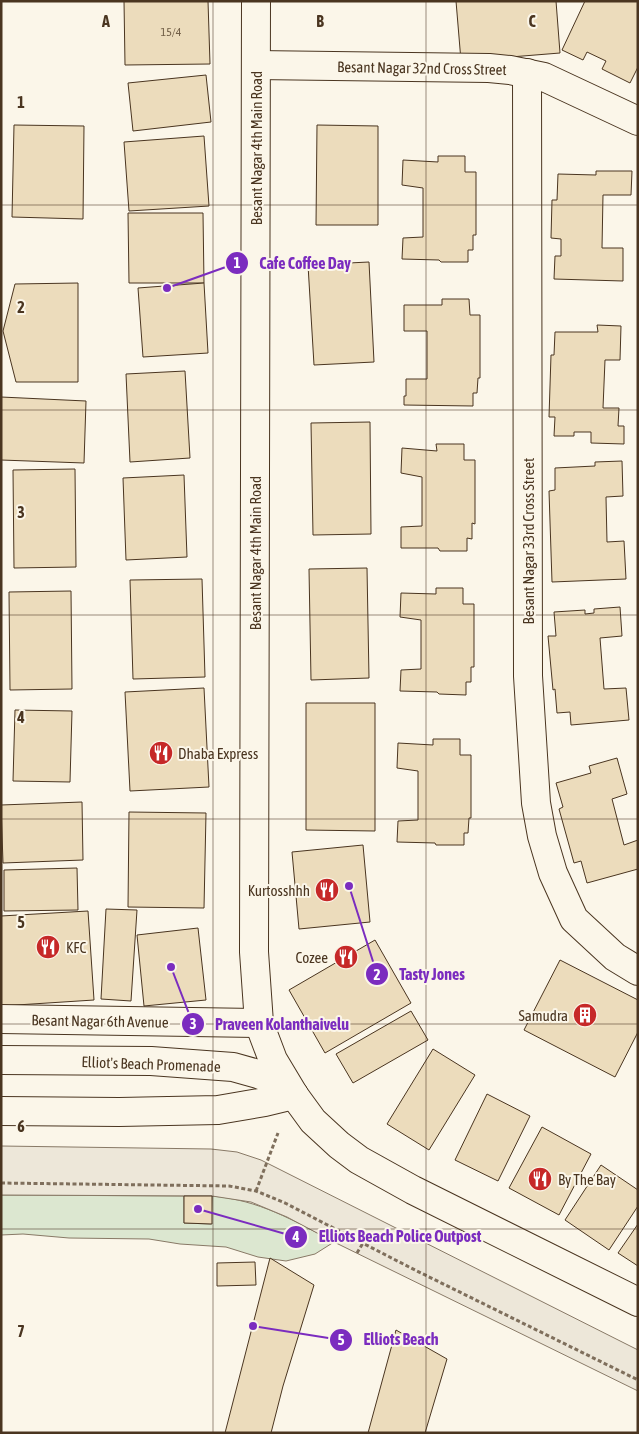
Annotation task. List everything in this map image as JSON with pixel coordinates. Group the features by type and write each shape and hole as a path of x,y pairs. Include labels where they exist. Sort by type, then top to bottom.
{"street":[{"name":"Besant Nagar 4th Main Road","path":"256,1 254,952 259,1023 273,1060 294,1095"},
{"name":"Besant Nagar 32nd Cross Street","path":"256,65 489,68 527,73 544,77 638,121"},
{"name":"Besant Nagar 33rd Cross Street","path":"527,73 528,666 536,802 542,836 553,873 574,919 615,957 638,971"},
{"name":"Besant Nagar 6th Avenue","path":"1,1019 259,1023"},
{"name":"Elliot's Beach Promenade","path":"1,1060 151,1061 233,1067 268,1078 294,1095 313,1121 338,1145 359,1160 413,1190 638,1302"},
{"path":"1,1111 119,1112 218,1110 294,1095"}],"path":[{"path":"256,1191 294,1095"},
{"path":"1,1183 229,1186 256,1191 284,1203 638,1380"},
{"path":"357,1253 363,1243"}],"green space":[{"path":"1,1195 184,1196 184,1223 211,1224 212,1196 229,1198 275,1212 334,1242 315,1254 286,1261 258,1257 226,1247 180,1244 149,1239 69,1238 23,1234 1,1235"}],"shaded area":[{"path":"1,1146 211,1149 237,1152 261,1160 638,1350 638,1391 334,1242 287,1217 251,1202 212,1196 1,1195"}],"building":[{"path":"124,1 208,1 210,64 125,65"},
{"path":"456,1 556,1 560,53 461,61"},
{"path":"585,1 638,1 638,67 630,83 602,69 606,61 587,52 583,60 562,50"},
{"path":"206,75 211,122 133,131 128,83"},
{"path":"14,125 84,126 83,219 12,217"},
{"path":"317,125 378,126 378,225 316,225"},
{"path":"204,136 209,206 129,211 124,142"},
{"path":"438,156 465,156 465,172 476,172 476,235 473,235 473,250 468,250 468,262 402,259 403,238 423,237 423,188 402,185 403,160 438,162"},
{"path":"596,171 632,171 631,195 603,195 602,248 623,248 623,281 554,279 555,256 561,256 561,239 551,238 552,200 557,200 558,174 596,175"},
{"path":"128,213 203,213 204,283 129,283"},
{"path":"369,262 374,362 314,365 308,265"},
{"path":"78,283 78,382 16,382 3,331 15,284"},
{"path":"204,283 208,353 143,357 138,288"},
{"path":"442,299 469,299 470,315 480,315 480,378 478,378 477,393 473,393 473,406 404,405 406,379 427,379 427,331 404,331 404,305 442,305"},
{"path":"597,325 621,326 620,360 605,360 603,408 619,408 618,426 624,426 624,444 591,443 591,432 574,432 574,436 554,436 555,417 549,417 551,355 554,355 555,332 598,332"},
{"path":"185,371 190,458 130,462 126,374"},
{"path":"1,397 86,401 84,463 1,460"},
{"path":"370,422 371,534 313,535 311,423"},
{"path":"436,444 464,444 464,460 475,460 475,524 472,523 472,539 467,538 467,551 440,551 438,548 401,548 401,527 422,526 422,477 401,473 402,448 437,451"},
{"path":"622,461 623,496 606,497 607,542 624,541 626,579 552,582 549,491 555,490 555,468 595,466 595,462"},
{"path":"75,469 76,567 14,568 13,470"},
{"path":"184,475 187,557 126,560 123,478"},
{"path":"367,568 369,678 311,680 309,569"},
{"path":"202,579 205,677 133,679 130,580"},
{"path":"436,588 463,588 463,604 474,604 474,667 471,667 471,682 466,682 466,695 400,691 401,670 421,669 421,620 400,617 401,593 436,594"},
{"path":"71,591 72,689 10,690 9,592"},
{"path":"620,607 622,636 600,638 604,689 626,688 629,720 571,725 570,712 557,713 555,689 553,690 548,636 556,636 554,612 585,610 585,614 594,613 594,609"},
{"path":"204,688 209,787 130,791 125,692"},
{"path":"306,703 375,703 375,831 306,830"},
{"path":"15,710 72,711 70,782 13,781"},
{"path":"433,739 460,739 460,755 471,755 471,818 469,818 468,833 464,833 464,845 397,842 398,821 418,820 418,771 397,768 398,743 433,745"},
{"path":"617,758 627,794 612,799 624,845 638,840 638,869 587,883 581,861 574,863 559,809 563,807 556,783 591,773 589,766"},
{"path":"82,802 83,860 3,863 1,805"},
{"path":"129,812 206,813 204,908 128,907"},
{"path":"363,845 370,922 299,929 292,852"},
{"path":"77,868 78,910 4,911 4,870"},
{"path":"106,909 137,910 131,1001 101,999"},
{"path":"88,911 94,1000 1,1006 1,916"},
{"path":"198,928 206,1000 144,1006 137,935"},
{"path":"375,940 411,1003 325,1053 289,990"},
{"name":"Samudra","path":"560,960 638,1000 638,1032 615,1077 524,1030"},
{"path":"411,1011 428,1040 353,1083 336,1054"},
{"path":"433,1049 475,1075 429,1150 387,1124"},
{"path":"487,1094 530,1116 498,1181 455,1160"},
{"path":"542,1127 591,1154 559,1215 509,1188"},
{"path":"601,1165 638,1190 638,1206 609,1250 565,1220"},
{"path":"184,1196 212,1196 212,1224 184,1223"},
{"path":"638,1224 638,1266 618,1253"},
{"path":"270,1258 314,1285 283,1386 271,1433 225,1433"},
{"path":"255,1262 256,1285 217,1286 217,1263"},
{"path":"396,1330 447,1359 425,1433 368,1433"}],"place":[{"name":"Cafe Coffee Day","path":"167,288"},
{"name":"Dhaba Express","path":"161,753"},
{"name":"Tasty Jones","path":"349,886"},
{"name":"Kurtosshhh","path":"327,890"},
{"name":"KFC","path":"48,947"},
{"name":"Cozee","path":"346,957"},
{"name":"Praveen Kolanthaivelu","path":"171,967"},
{"name":"Samudra","path":"585,1015"},
{"name":"By The Bay","path":"540,1179"},
{"name":"Elliots Beach Police Outpost","path":"198,1209"},
{"name":"Elliots Beach","path":"253,1326"}]}
